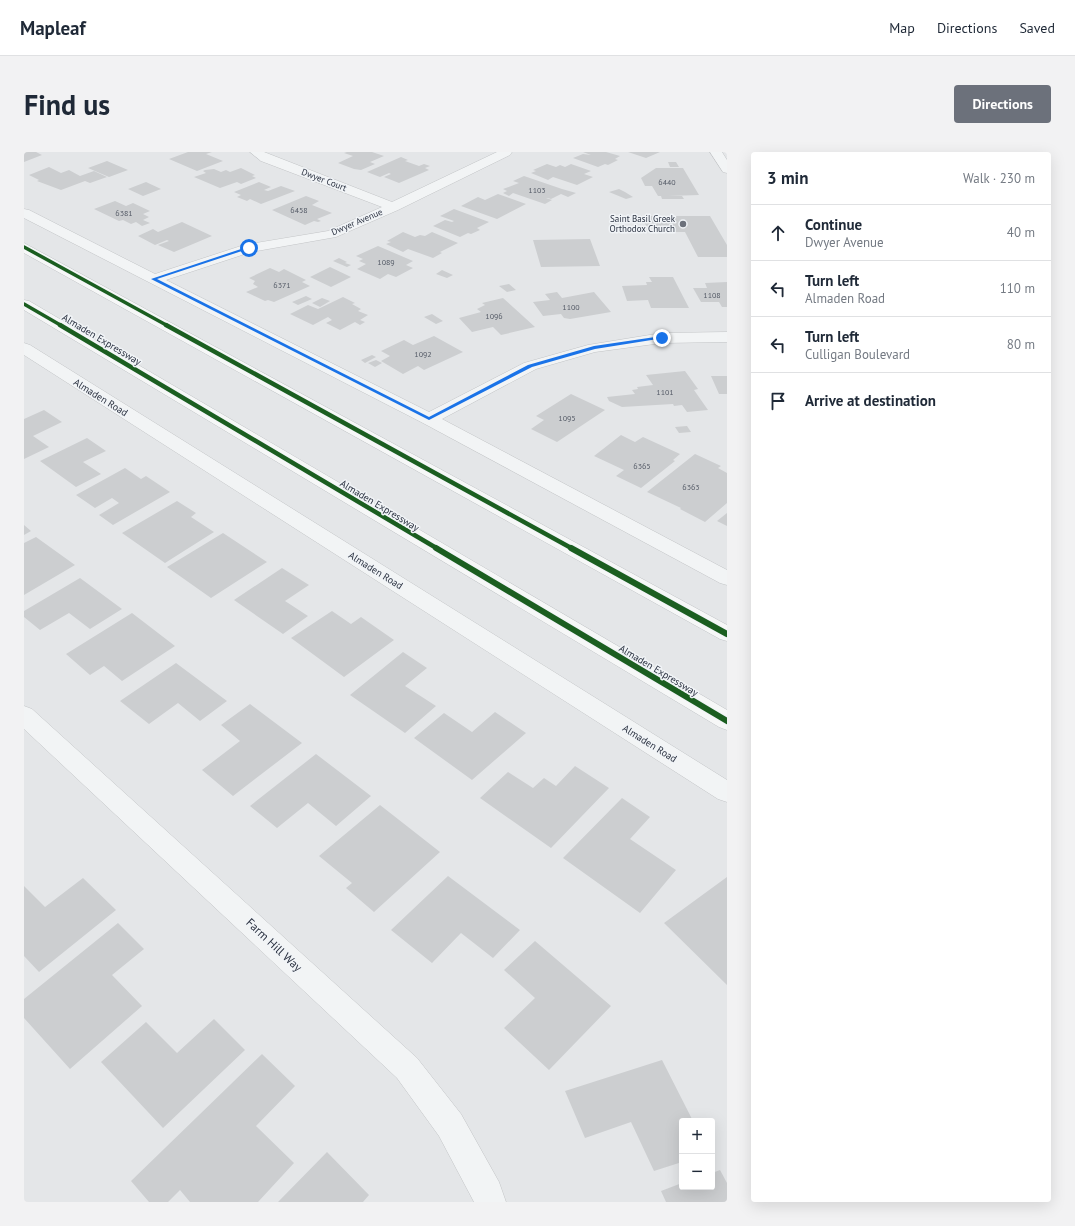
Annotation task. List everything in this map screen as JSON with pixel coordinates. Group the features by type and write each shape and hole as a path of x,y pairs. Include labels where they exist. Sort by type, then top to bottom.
{"main road":[{"path":"24,248 727,634"},
{"name":"Almaden Expressway","path":"24,304 727,721"}],"street":[{"name":"Dwyer Court","path":"256,152 265,158 393,207"},
{"name":"Dwyer Avenue","path":"153,279 249,248 331,234 393,207 506,152"},
{"path":"716,152 727,169"},
{"path":"24,213 429,419 727,578"},
{"path":"429,419 530,366 594,348 662,338 727,337"},
{"name":"Almaden Road","path":"24,348 727,792"},
{"name":"Farm Hill Way","path":"24,715 407,1068 450,1125 488,1193 490,1202"}],"building":[{"path":"24,152 36,152 42,155 24,162"},
{"path":"188,152 212,152 206,154 223,161 197,171 169,159"},
{"path":"372,152 384,156 370,162 375,164 361,170 338,163 353,156 344,153"},
{"path":"583,152 606,152 620,156 615,159 618,160 608,165 605,164 598,167 573,158 583,154 591,155"},
{"path":"628,152 660,152 646,158"},
{"path":"401,157 408,160 405,161 419,166 424,164 430,166 425,168 429,170 399,183 384,177 391,174 389,173 380,177 367,172"},
{"path":"107,161 128,170 109,177 88,168"},
{"path":"668,162 676,162 679,167 670,167"},
{"path":"547,164 556,167 560,165 565,167 571,164 591,171 584,174 593,177 577,185 553,177 548,180 531,173 536,171 533,170"},
{"path":"49,167 61,173 69,170 80,176 94,171 107,177 90,183 85,181 61,190 37,181 39,180 29,175"},
{"path":"241,168 255,175 252,176 256,178 241,184 237,182 220,188 194,177 206,173 203,171 205,170 214,169 221,172 226,170 230,172"},
{"path":"656,168 683,168 699,195 668,196 682,196 684,199 662,199 661,196 658,196 652,186 645,186 641,178"},
{"path":"524,176 576,193 568,197 561,194 551,199 546,198 552,200 545,204 513,193 509,196 503,193 507,191 503,189 519,183 513,181"},
{"path":"146,182 161,189 143,196 128,189"},
{"path":"259,182 271,187 264,190 268,191 281,186 295,191 261,204 250,199 247,201 237,197 241,195 234,192"},
{"path":"619,189 633,197 626,199 609,192"},
{"path":"498,194 526,204 497,219 461,206 478,197 485,200"},
{"path":"306,196 319,201 312,205 332,213 317,219 321,221 314,221 305,225 272,210"},
{"path":"115,201 126,206 133,203 150,211 143,214 149,217 143,220 150,223 142,226 136,222 131,224 123,220 119,221 94,209"},
{"path":"454,209 489,222 477,228 480,230 460,237 433,226 445,220 452,222 454,221 440,216"},
{"path":"647,216 710,216 727,245 727,257 698,257 685,232 654,232 652,227 646,226 645,223 649,222"},
{"path":"182,222 212,236 174,252 158,245 169,241 167,240 155,245 138,236 153,229 158,232"},
{"path":"403,232 415,237 420,235 425,236 432,232 458,243 440,252 442,253 433,258 408,249 403,252 386,244 391,242 387,241"},
{"path":"590,239 600,266 541,267 533,240"},
{"path":"378,246 413,261 406,265 413,268 396,277 388,274 380,279 357,269 366,264 359,261 363,259 356,256"},
{"path":"339,258 347,262 345,263 351,265 347,267 333,261"},
{"path":"330,267 351,277 331,287 310,277"},
{"path":"270,268 279,272 284,269 306,280 302,282 310,286 274,302 268,300 265,301 246,292 258,287 253,284 255,281 249,278"},
{"path":"442,270 453,275 447,278 436,274"},
{"path":"649,277 673,277 689,308 651,308 648,300 627,301 622,286 647,285 646,282 652,282"},
{"path":"727,282 727,307 722,307 719,302 701,302 693,288 707,288 705,283"},
{"path":"509,284 516,290 507,292 499,286"},
{"path":"557,292 562,298 594,292 611,312 570,319 564,318 561,314 543,316 533,302 550,300 545,294"},
{"path":"306,296 312,299 298,305 292,302"},
{"path":"343,297 355,303 352,304 361,309 358,311 368,315 360,320 365,322 360,325 355,322 340,330 326,323 332,320 328,317 313,325 290,314 308,305 318,309"},
{"path":"322,298 330,301 320,307 312,303"},
{"path":"503,298 535,327 501,335 493,327 472,332 459,318 481,312 477,309 485,305 482,303"},
{"path":"432,314 443,321 436,324 424,317"},
{"path":"434,336 463,352 424,370 418,366 403,374 381,361 390,356 381,351 404,340 413,345"},
{"path":"372,355 376,357 365,363 361,360"},
{"path":"376,360 382,363 375,367 368,363"},
{"path":"685,371 698,389 694,390 708,410 687,412 682,405 674,406 673,404 622,407 609,401 607,397 635,394 632,390 638,389 637,387 653,385 646,375"},
{"path":"711,376 727,376 727,394 719,394"},
{"path":"571,394 605,410 557,442 531,429 544,420 536,416"},
{"path":"44,410 62,422 33,436 49,447 24,459 24,419"},
{"path":"687,426 691,432 679,433 675,427"},
{"path":"621,435 635,442 643,437 680,454 673,460 675,461 641,488 616,476 624,470 594,456"},
{"path":"87,438 106,451 83,462 101,474 76,487 40,461"},
{"path":"695,454 721,466 718,468 727,473 727,503 705,522 680,509 681,508 647,492"},
{"path":"125,468 141,479 146,476 170,492 113,525 99,515 119,503 112,498 95,508 76,495"},
{"path":"177,501 196,513 191,517 214,532 165,563 122,533"},
{"path":"727,513 727,526 717,521"},
{"path":"24,525 31,531 24,535"},
{"path":"223,533 267,562 211,598 167,567"},
{"path":"36,537 75,565 24,595 24,543"},
{"path":"282,568 309,585 285,601 308,616 283,634 234,600"},
{"path":"80,578 122,609 90,629 69,613 40,630 24,617 24,611"},
{"path":"332,611 351,624 361,617 394,640 344,677 291,638"},
{"path":"132,613 175,646 122,681 104,666 90,675 66,654"},
{"path":"403,652 427,668 405,686 436,706 405,733 350,695"},
{"path":"176,663 227,701 200,721 178,703 149,724 120,701"},
{"path":"250,704 302,743 233,796 202,770 240,741 221,725"},
{"path":"495,712 526,733 472,780 414,738 444,713 472,732"},
{"path":"316,754 371,796 336,826 308,803 277,828 250,806"},
{"path":"575,766 609,788 551,848 480,798 508,772 533,788 544,778 556,786"},
{"path":"622,798 650,817 630,839 676,870 640,913 563,858"},
{"path":"380,805 440,852 374,912 346,888 352,883 319,856"},
{"path":"448,876 520,930 493,958 461,933 432,963 391,930"},
{"path":"727,877 727,985 664,923"},
{"path":"83,878 116,910 39,972 24,956 24,886 45,907"},
{"path":"118,923 144,949 112,975 142,1006 70,1069 24,1018 24,999"},
{"path":"535,941 611,1006 549,1070 504,1028 535,998 504,970"},
{"path":"214,1019 245,1050 163,1128 101,1062 146,1022 177,1053"},
{"path":"262,1054 295,1086 256,1126 294,1163 258,1202 190,1202 180,1190 168,1202 149,1202 131,1181"},
{"path":"662,1060 691,1118 679,1118 679,1163 654,1171 631,1122 585,1138 565,1091"},
{"path":"327,1152 369,1195 363,1202 278,1202"},
{"path":"720,1170 727,1183 727,1202 666,1202 661,1191 679,1184 679,1190 715,1190 715,1172"}],"cycle path":[{"path":"24,247 727,634"},
{"path":"24,304 727,721"}],"place":[{"name":"Saint Basil Greek Orthodox Church","path":"683,224"}],"route":[{"path":"249,248 153,279 429,419 530,366 594,348 662,338"}]}
